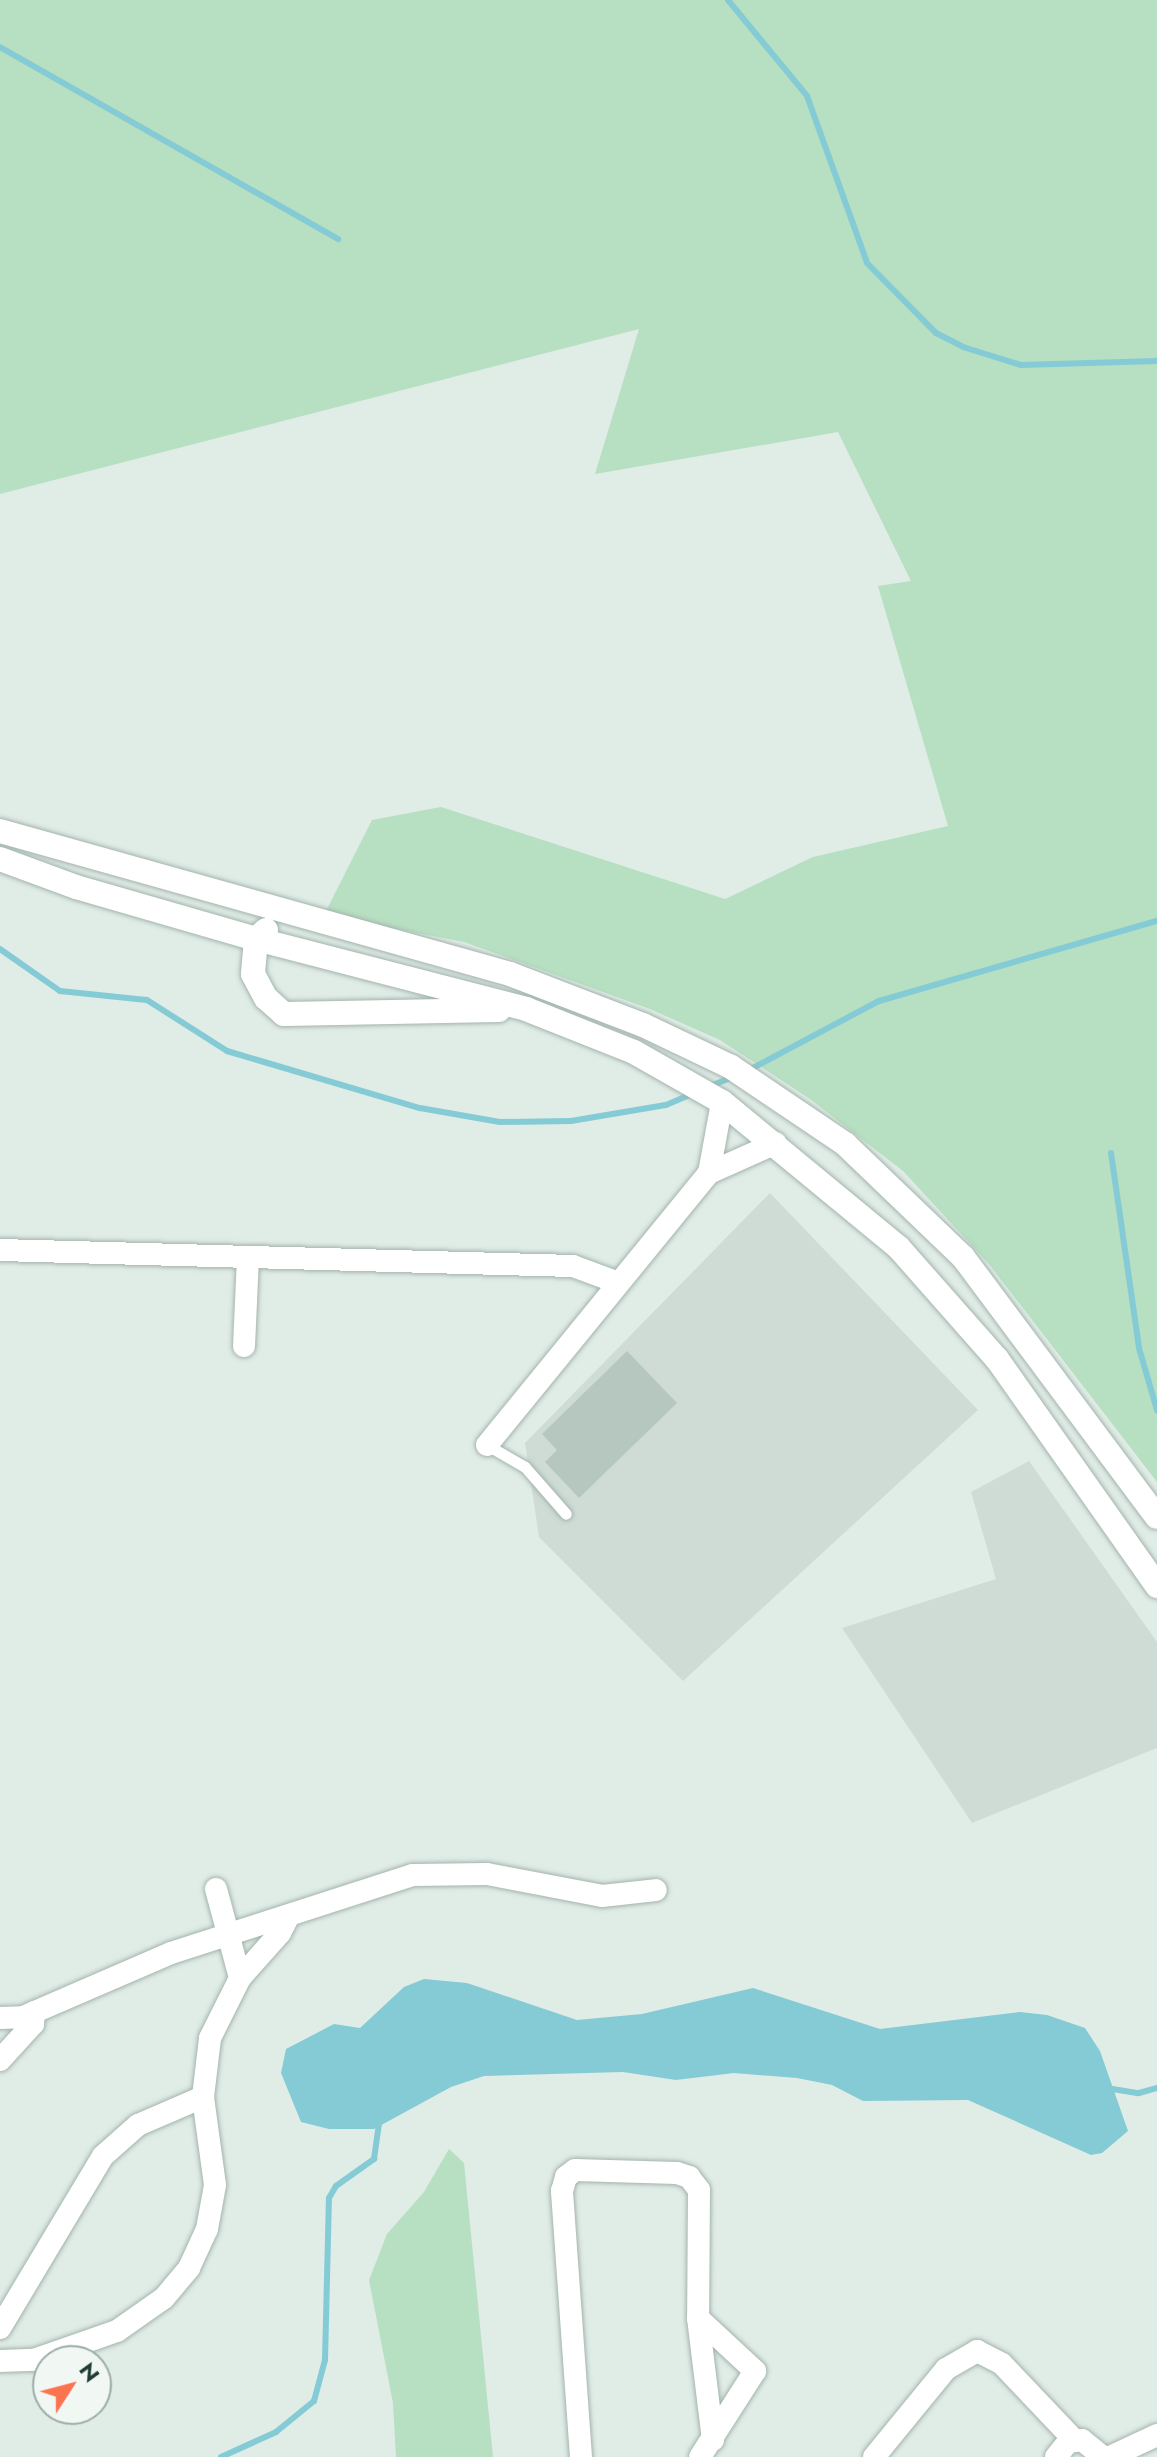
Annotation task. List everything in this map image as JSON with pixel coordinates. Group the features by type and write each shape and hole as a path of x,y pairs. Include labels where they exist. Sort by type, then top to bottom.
{"main road":[{"path":"0,831 510,974 643,1025 731,1067 845,1144 963,1257 1157,1517"},
{"path":"0,859 76,887 256,939 526,1009 634,1052 722,1102 776,1143 899,1248 997,1359 1157,1586"},
{"path":"392,942 267,929 256,939 253,974 266,998 284,1014 526,1009"}],"street":[{"path":"709,1173 722,1102"},
{"path":"487,1445 616,1282 709,1173 776,1143"},
{"path":"0,1250 573,1266 616,1282"},
{"path":"244,1346 248,1257"},
{"path":"0,2018 34,2012 228,1934 413,1875 438,1873 516,1877 602,1896 656,1890"},
{"path":"216,1889 240,1978"},
{"path":"0,2361 34,2360 117,2331 150,2311 177,2284 199,2249 212,2207 214,2164 203,2097 210,2038 240,1978 280,1933 289,1915"},
{"path":"0,2060 33,2024 34,2012"},
{"path":"0,2328 103,2156 148,2119 203,2097"},
{"path":"581,2457 562,2191 566,2177 575,2170 689,2177 699,2190 698,2318 706,2449"},
{"path":"698,2318 755,2371 706,2449"},
{"path":"874,2457 946,2369 977,2351 1002,2364 1074,2440 1090,2442 1103,2457"},
{"path":"1110,2457 1157,2435"},
{"path":"1056,2457 1074,2440"}],"lane":[{"path":"487,1445 525,1467 566,1514"}],"shaded area":[{"path":"770,1193 978,1410 683,1681 539,1537 525,1443"},
{"path":"1029,1461 1157,1642 1157,1748 972,1823 842,1628 996,1579 971,1492"}],"green space":[{"path":"0,0 1157,0 1157,1482 989,1264 903,1171 810,1099 720,1040 650,1009 464,942 324,915 372,820 441,807 725,899 813,857 948,826 878,586 911,581 838,432 595,474 639,329 0,494"},
{"path":"449,2149 464,2163 493,2457 396,2457 393,2403 369,2280 387,2234 424,2192"}],"water":[{"path":"424,1979 467,1983 577,2020 642,2014 753,1988 880,2029 1020,2012 1047,2015 1085,2028 1100,2051 1128,2131 1102,2153 1091,2155 968,2100 863,2101 832,2085 797,2078 734,2073 676,2080 623,2072 484,2076 451,2087 374,2129 329,2129 301,2122 281,2073 286,2049 334,2024 360,2028 404,1987"}],"building":[{"path":"627,1351 677,1403 579,1498 545,1462 557,1450 542,1434"}],"waterway":[{"path":"728,0 807,96 867,263 936,333 963,347 1021,365 1157,361"},
{"path":"0,47 338,239"},
{"path":"749,1070 879,1001 1157,921"},
{"path":"0,949 60,991 147,1000 227,1051 420,1108 500,1122 571,1121 666,1105 694,1093"},
{"path":"708,1087 735,1076"},
{"path":"1111,1153 1139,1348 1157,1410"},
{"path":"1106,2088 1139,2093 1157,2088"},
{"path":"221,2457 276,2432 314,2401 325,2360 329,2198 336,2186 374,2159 379,2122"}]}
